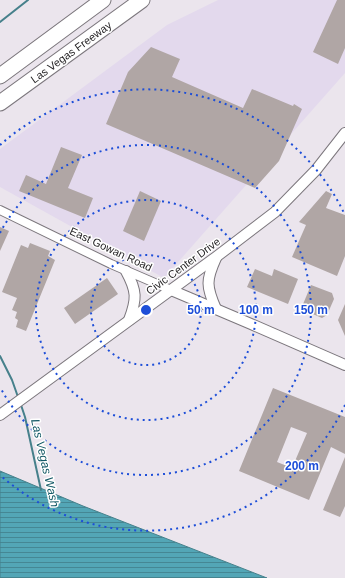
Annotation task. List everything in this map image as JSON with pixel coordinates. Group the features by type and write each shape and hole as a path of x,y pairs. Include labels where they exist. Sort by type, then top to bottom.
{"highway":[{"name":"Las Vegas Freeway","path":"0,76 103,0"},
{"name":"Las Vegas Freeway","path":"0,103 142,0"}],"street":[{"name":"Civic Center Drive","path":"1,414 216,257 275,212 316,170 345,133"},
{"name":"East Gowan Road","path":"0,210 126,271 345,366"},
{"path":"216,257 208,277 208,286 216,309"},
{"path":"126,271 135,292 135,303 129,320"}],"shaded area":[{"path":"218,0 345,0 345,73 164,278 0,187 0,149 167,25"}],"water":[{"path":"0,471 83,506 267,578 0,578"}],"building":[{"path":"337,0 345,0 345,48 338,64 313,52"},
{"path":"151,47 180,59 172,77 243,108 252,89 293,106 294,104 302,109 279,161 255,188 106,124 128,72"},
{"path":"61,147 82,155 68,188 93,198 85,218 19,191 26,175 46,184"},
{"path":"140,191 161,201 144,241 123,231"},
{"path":"326,191 332,194 326,208 345,215 345,256 337,276 292,257 306,225 299,222"},
{"path":"0,227 9,231 0,251"},
{"path":"30,243 50,251 48,256 55,260 26,331 16,327 18,320 15,318 17,312 12,310 17,298 2,292 21,245 28,248"},
{"path":"255,269 272,276 274,269 298,279 288,304 247,287"},
{"path":"107,278 118,294 75,324 64,308"},
{"path":"311,285 332,293 334,299 327,315 322,318 301,309"},
{"path":"345,304 345,336 338,320"},
{"path":"273,388 345,417 345,454 331,447 309,500 239,471","holes":["291,427 307,433 292,468 277,462"]},
{"path":"345,457 345,506 340,517 323,510"}],"waterway":[{"path":"0,22 28,0"},
{"name":"Las Vegas Wash","path":"0,356 12,380 18,397"},
{"name":"Las Vegas Wash","path":"21,405 41,490"}]}
